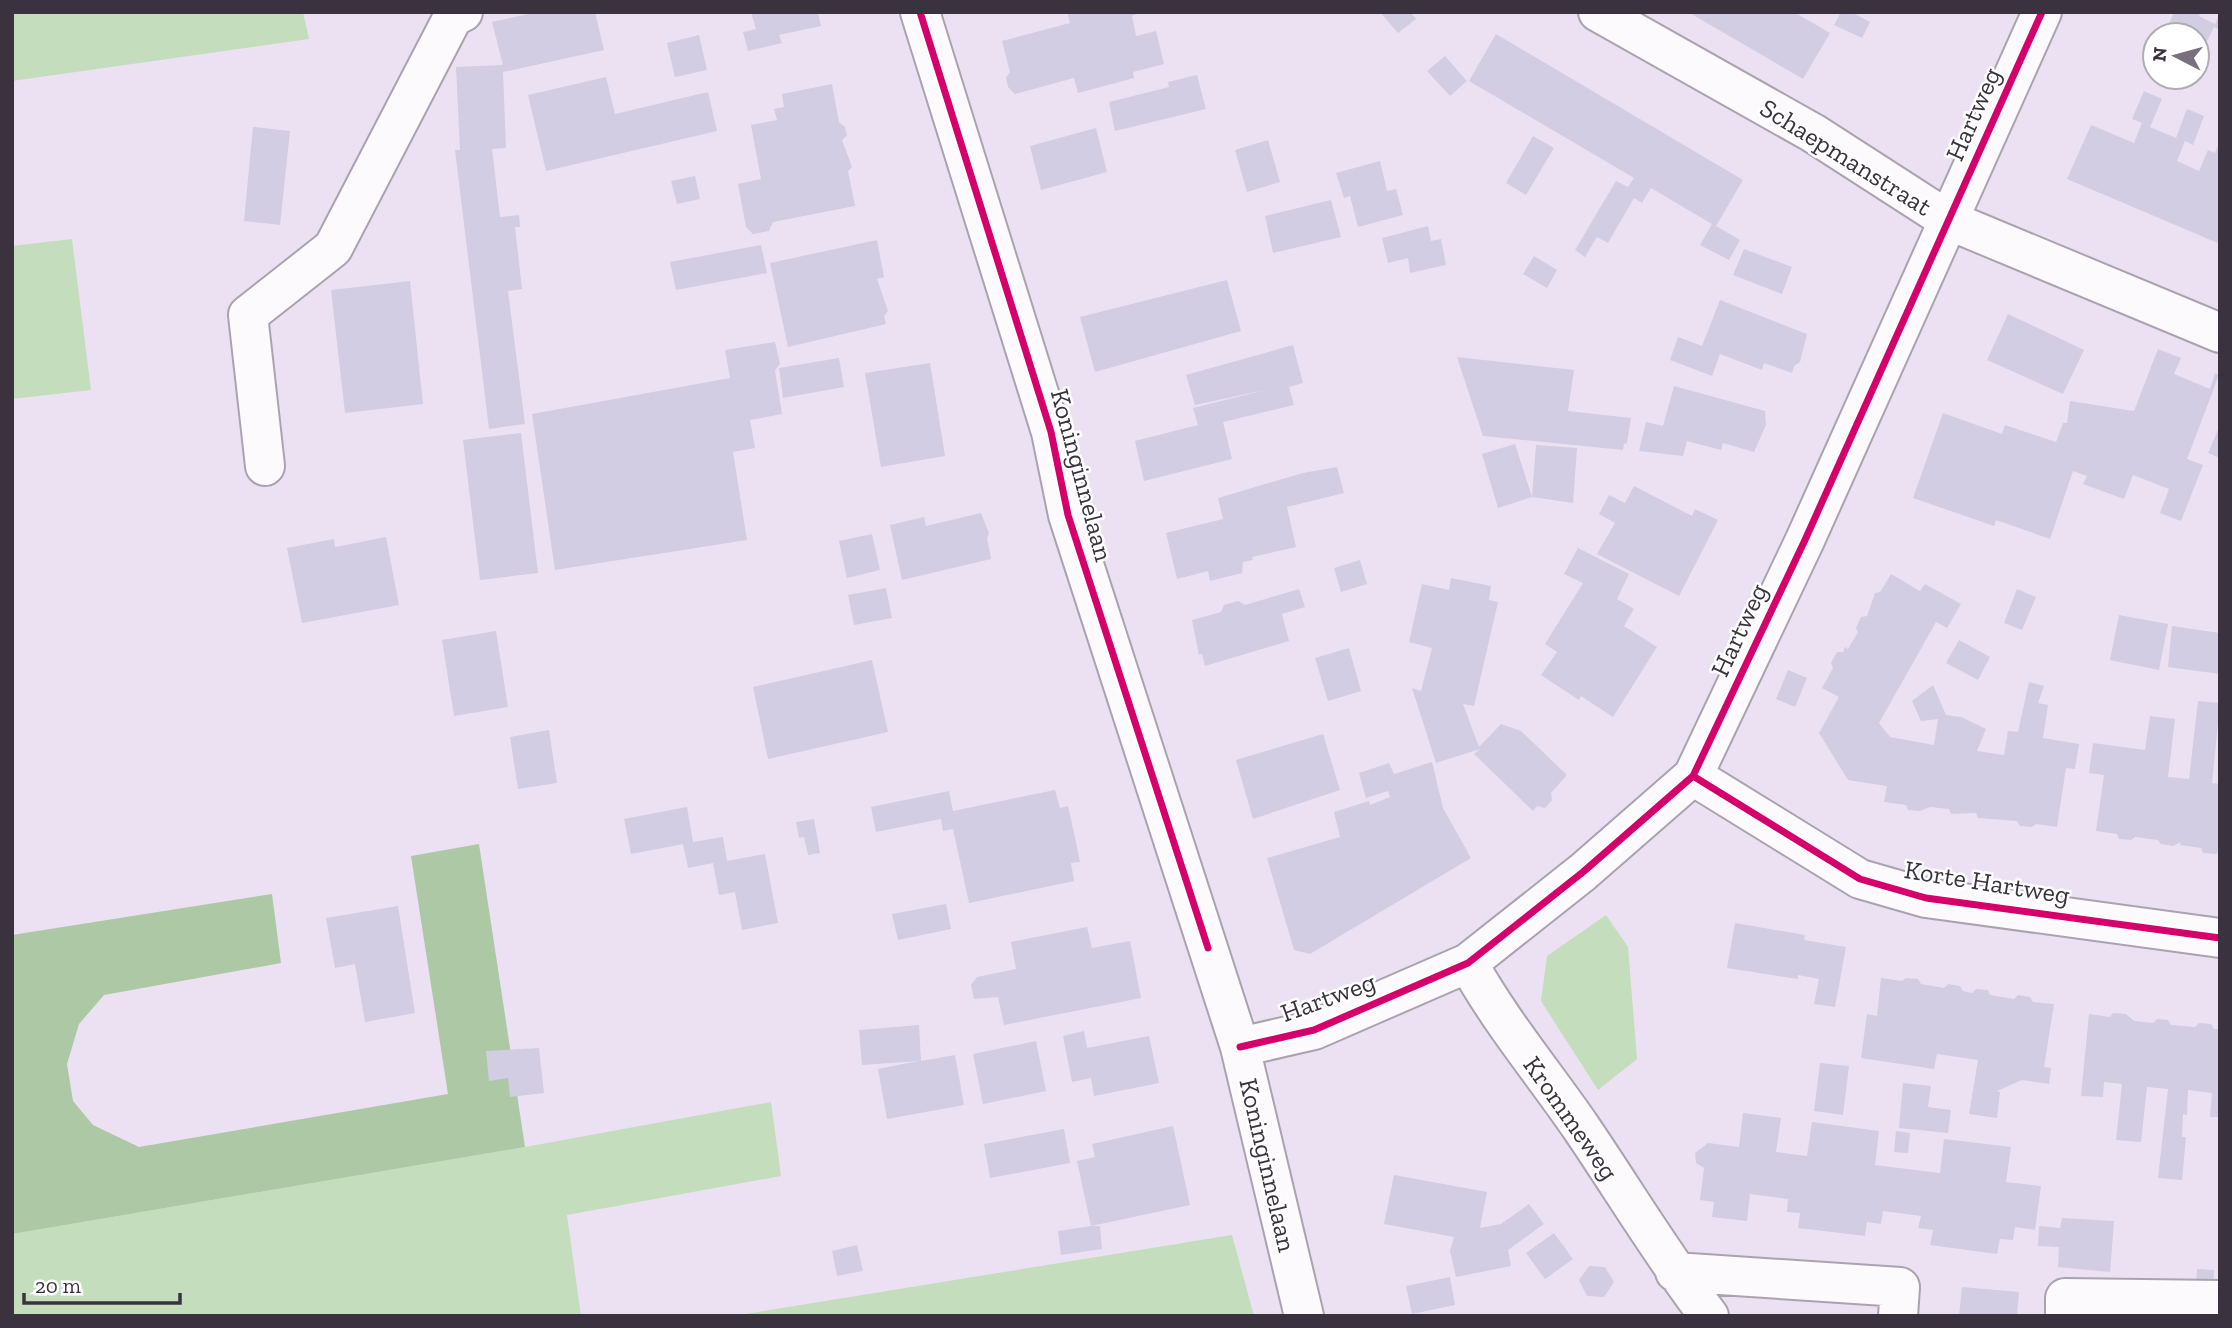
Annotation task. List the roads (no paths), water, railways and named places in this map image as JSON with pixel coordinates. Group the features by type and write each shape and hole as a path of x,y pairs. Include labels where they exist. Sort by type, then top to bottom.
{"street":[{"path":"265,466 248,314 333,248 453,18 463,12"},
{"name":"Koninginnelaan","path":"920,12 1051,432 1068,515 1240,1047 1304,1316"},
{"name":"Schaepmanstraat","path":"1598,12 1812,133 1948,220 2220,332"},
{"name":"Hartweg","path":"1240,1047 1314,1030 1468,963 1583,872 1693,776 1805,540 2042,12"},
{"name":"Korte Hartweg","path":"1693,776 1860,878 1926,898 2220,938"},
{"name":"Krommeweg","path":"1468,963 1491,1005 1579,1125 1675,1272 1709,1316"},
{"path":"1675,1272 1900,1287 1898,1316"},
{"path":"2065,1316 2065,1298 2220,1300"}]}
